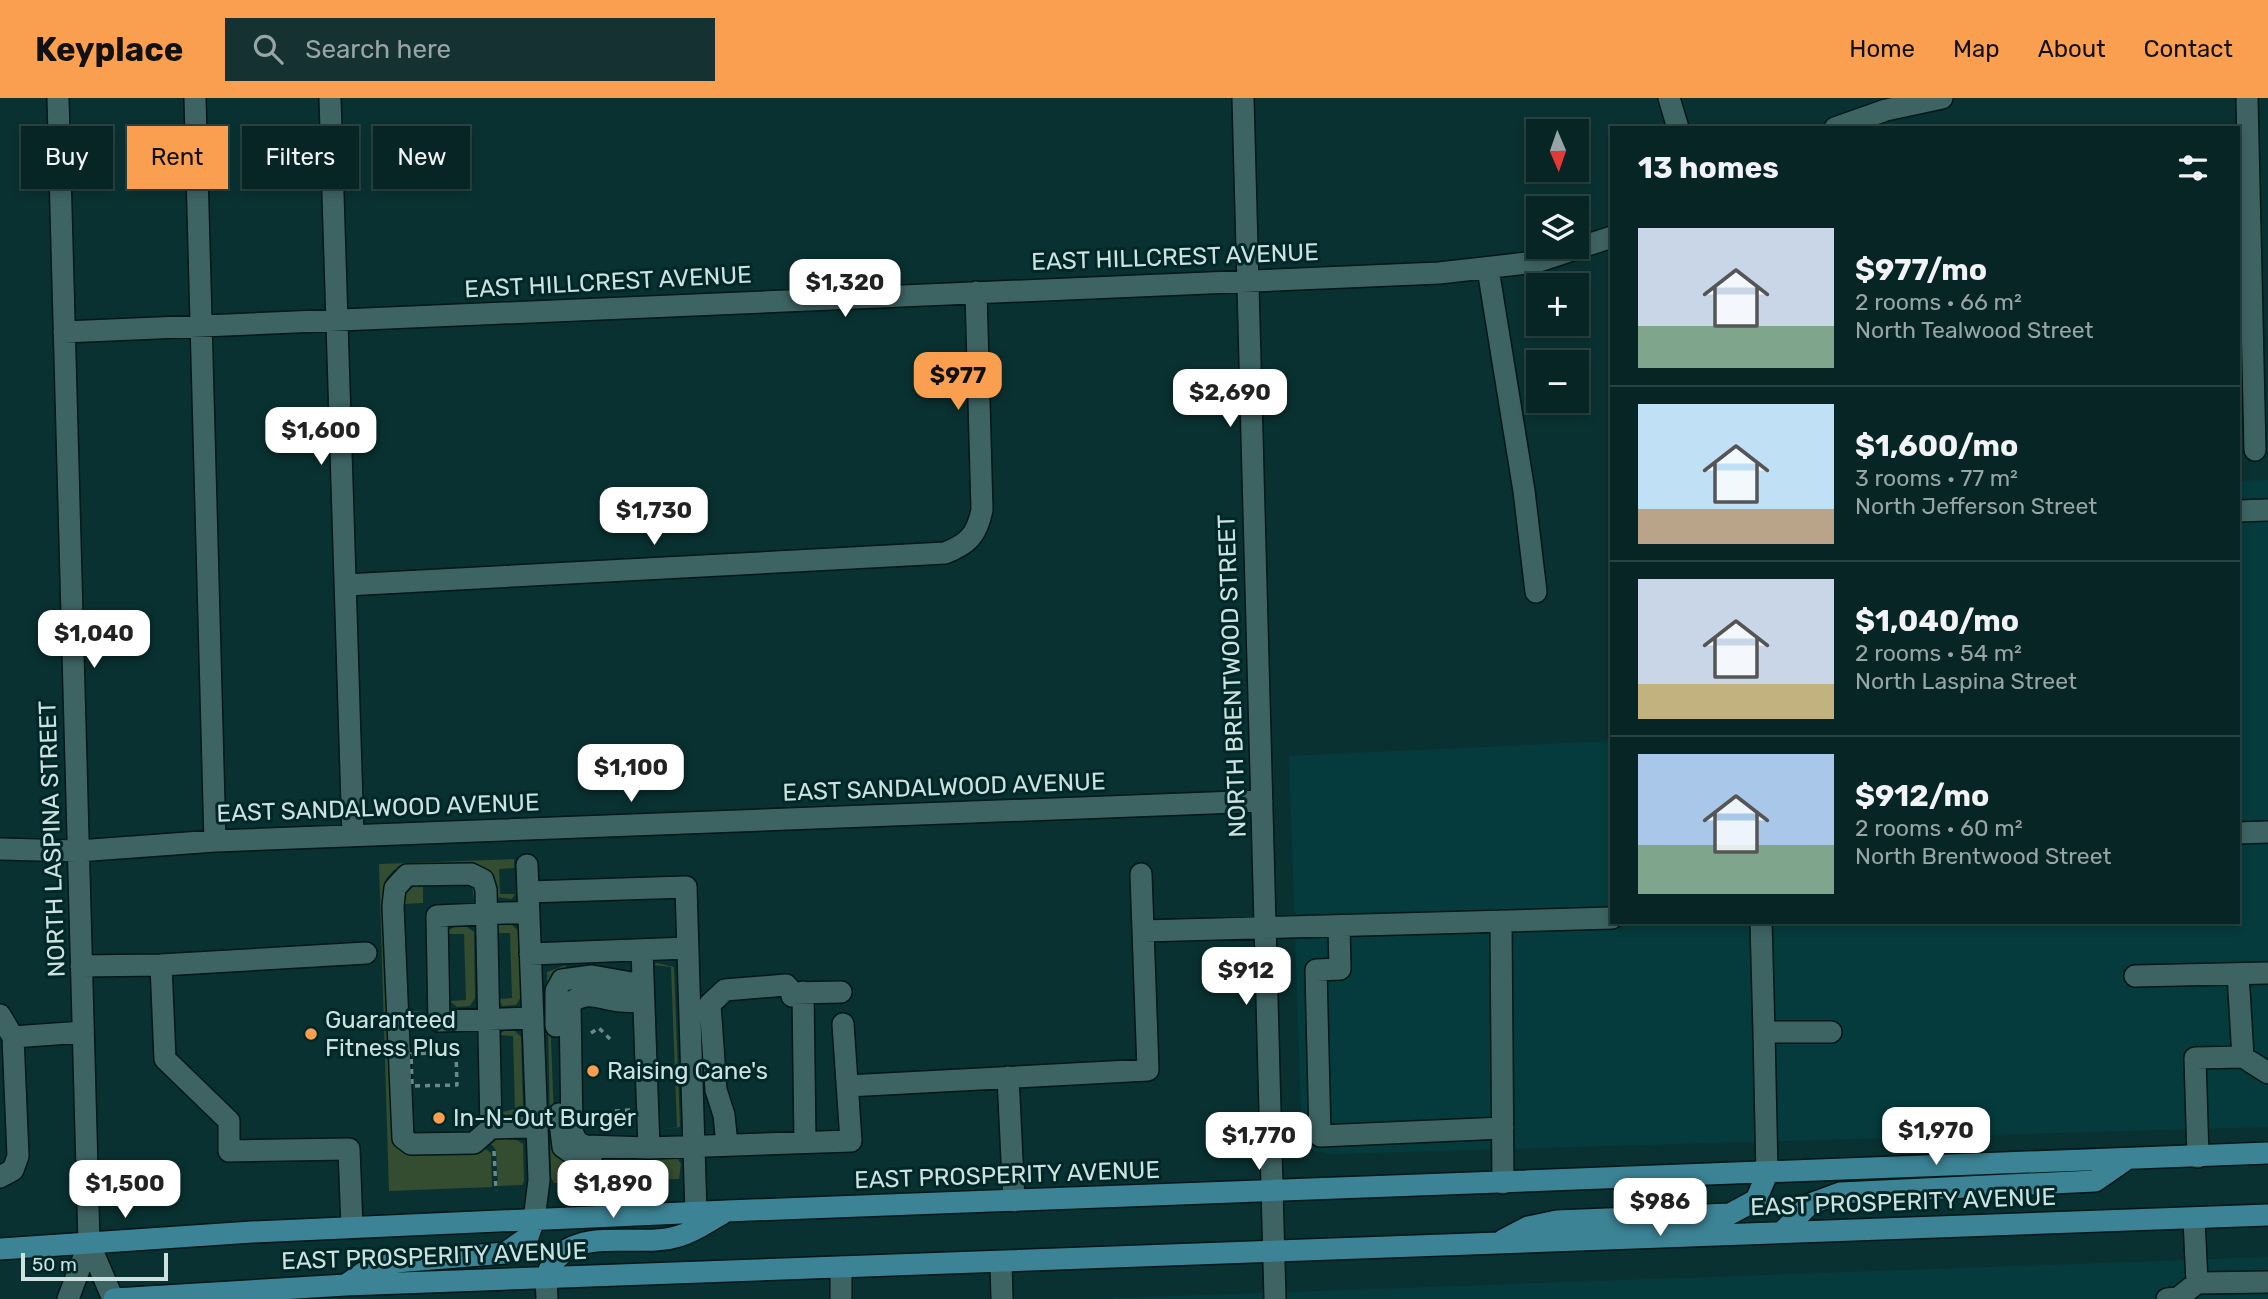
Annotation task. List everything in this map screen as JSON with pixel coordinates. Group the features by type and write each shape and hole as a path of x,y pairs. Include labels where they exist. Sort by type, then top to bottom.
{"main road":[{"name":"EAST PROSPERITY AVENUE","path":"0,1249 352,1227 727,1211 1767,1174 2268,1153"},
{"path":"1782,1232 1810,1204 1840,1193 2095,1181 2126,1160"},
{"path":"1498,1243 1528,1227 1557,1221 1730,1214 1756,1200 1765,1185 1767,1174"},
{"path":"546,1288 551,1262 574,1246 678,1237 727,1211"},
{"name":"EAST PROSPERITY AVENUE","path":"113,1299 345,1285 546,1288 841,1267 2268,1215"},
{"path":"345,1285 382,1265 505,1253 528,1237 534,1220"}],"street":[{"name":"NORTH LASPINA STREET","path":"58,98 89,1243 113,1299"},
{"path":"195,98 215,841"},
{"path":"330,98 353,836"},
{"name":"NORTH BRENTWOOD STREET","path":"1243,98 1275,1299"},
{"path":"1669,98 1677,126"},
{"path":"1841,126 1886,110 1942,98"},
{"path":"2247,98 2245,337 2260,371 2255,450"},
{"name":"EAST HILLCREST AVENUE","path":"64,332 1488,269 1536,262 1610,238"},
{"path":"1488,269 1524,491 1536,592"},
{"path":"346,585 945,553 972,539 982,510 976,292"},
{"path":"2240,511 2268,510"},
{"name":"EAST SANDALWOOD AVENUE","path":"0,849 78,851 215,841 1262,801"},
{"path":"2240,833 2268,832"},
{"path":"527,865 539,1180 534,1220"},
{"path":"491,1138 486,890 483,880 471,874 414,874 403,877 395,888 401,1134 411,1144 474,1143 536,1127"},
{"path":"848,1086 1148,1070 1141,874"},
{"path":"533,1018 439,1021 436,916 485,914 529,902 686,887 696,1213"},
{"path":"1143,931 1610,918"},
{"path":"1501,921 1503,1183"},
{"path":"1761,924 1767,1174"},
{"path":"1339,926 1340,969 1316,970 1320,1136 1503,1128"},
{"path":"530,954 688,948"},
{"path":"642,950 649,1148"},
{"path":"81,966 162,965 366,953"},
{"path":"162,965 165,1059 229,1121 229,1152 349,1149 352,1227"},
{"path":"2135,976 2268,973"},
{"path":"2238,974 2243,1057"},
{"path":"727,1145 724,1115 716,1090 710,1004 716,997 727,1003 790,999 798,993 841,992"},
{"path":"643,993 618,1001 590,994 580,995 570,1003 572,1118 577,1142 585,1146 649,1148 851,1140 843,1024"},
{"path":"798,993 805,1142"},
{"path":"0,1015 9,1046 18,1156 13,1170 0,1177"},
{"path":"9,1046 83,1032"},
{"path":"1764,1032 1831,1032"},
{"path":"2198,1157 2195,1058 2243,1057 2268,1073"},
{"path":"1008,1077 1014,1201"},
{"path":"2194,1219 2197,1291"},
{"name":"NORTH LASPINA STREET","path":"68,1299 89,1243"},
{"path":"1001,1262 1002,1299"},
{"path":"841,1267 841,1299"},
{"path":"2167,1299 2197,1291 2222,1291 2268,1282"}],"path":[{"path":"596,1018 599,1028 612,1041"},
{"path":"585,1034 594,1033 599,1028"},
{"path":"456,1052 457,1068 457,1085 412,1086 411,1054 456,1052"},
{"path":"457,1068 466,1068"},
{"path":"491,1138 496,1191"},
{"path":"617,1160 618,1186"}],"shaded area":[{"path":"2268,480 2268,1127 1332,1154 1314,1151 1302,1141 1289,756 1610,741 1610,924 2240,924 2240,481"},
{"path":"2268,1257 2268,1299 1093,1299"}],"green space":[{"path":"514,859 514,868 499,869 500,894 515,894 512,899 496,897 491,873 482,867 394,870 386,879 393,1140 405,1152 484,1148 491,1153 492,1187 389,1191 379,864"},
{"path":"474,881 477,899 474,900 472,884 423,885 423,903 404,904 408,1010 424,1012 403,1012 400,897 405,885"},
{"path":"499,925 512,925 519,931 521,997 516,1005 503,1006 496,999 512,998 510,933 495,933"},
{"path":"466,926 474,932 475,998 470,1006 457,1007 450,1001 466,1000 464,934 449,934 447,931"},
{"path":"657,963 674,967 680,1127 660,1130 677,1127 671,967 654,965"},
{"path":"566,965 566,971 549,985 555,1148 570,1162 611,1161 612,1181 554,1183 551,1177 547,972"},
{"path":"504,1031 515,1031 521,1037 523,1107 516,1114 505,1115 502,1112 515,1109 513,1036 499,1035"},
{"path":"514,1138 523,1144 524,1181 522,1185 498,1186 496,1150 491,1144 497,1139"},
{"path":"677,1158 681,1164 679,1179 622,1181 620,1160"}],"place":[{"name":"Guaranteed Fitness Plus","path":"311,1034"},
{"name":"Raising Cane's","path":"593,1071"},
{"name":"In-N-Out Burger","path":"439,1118"}]}
